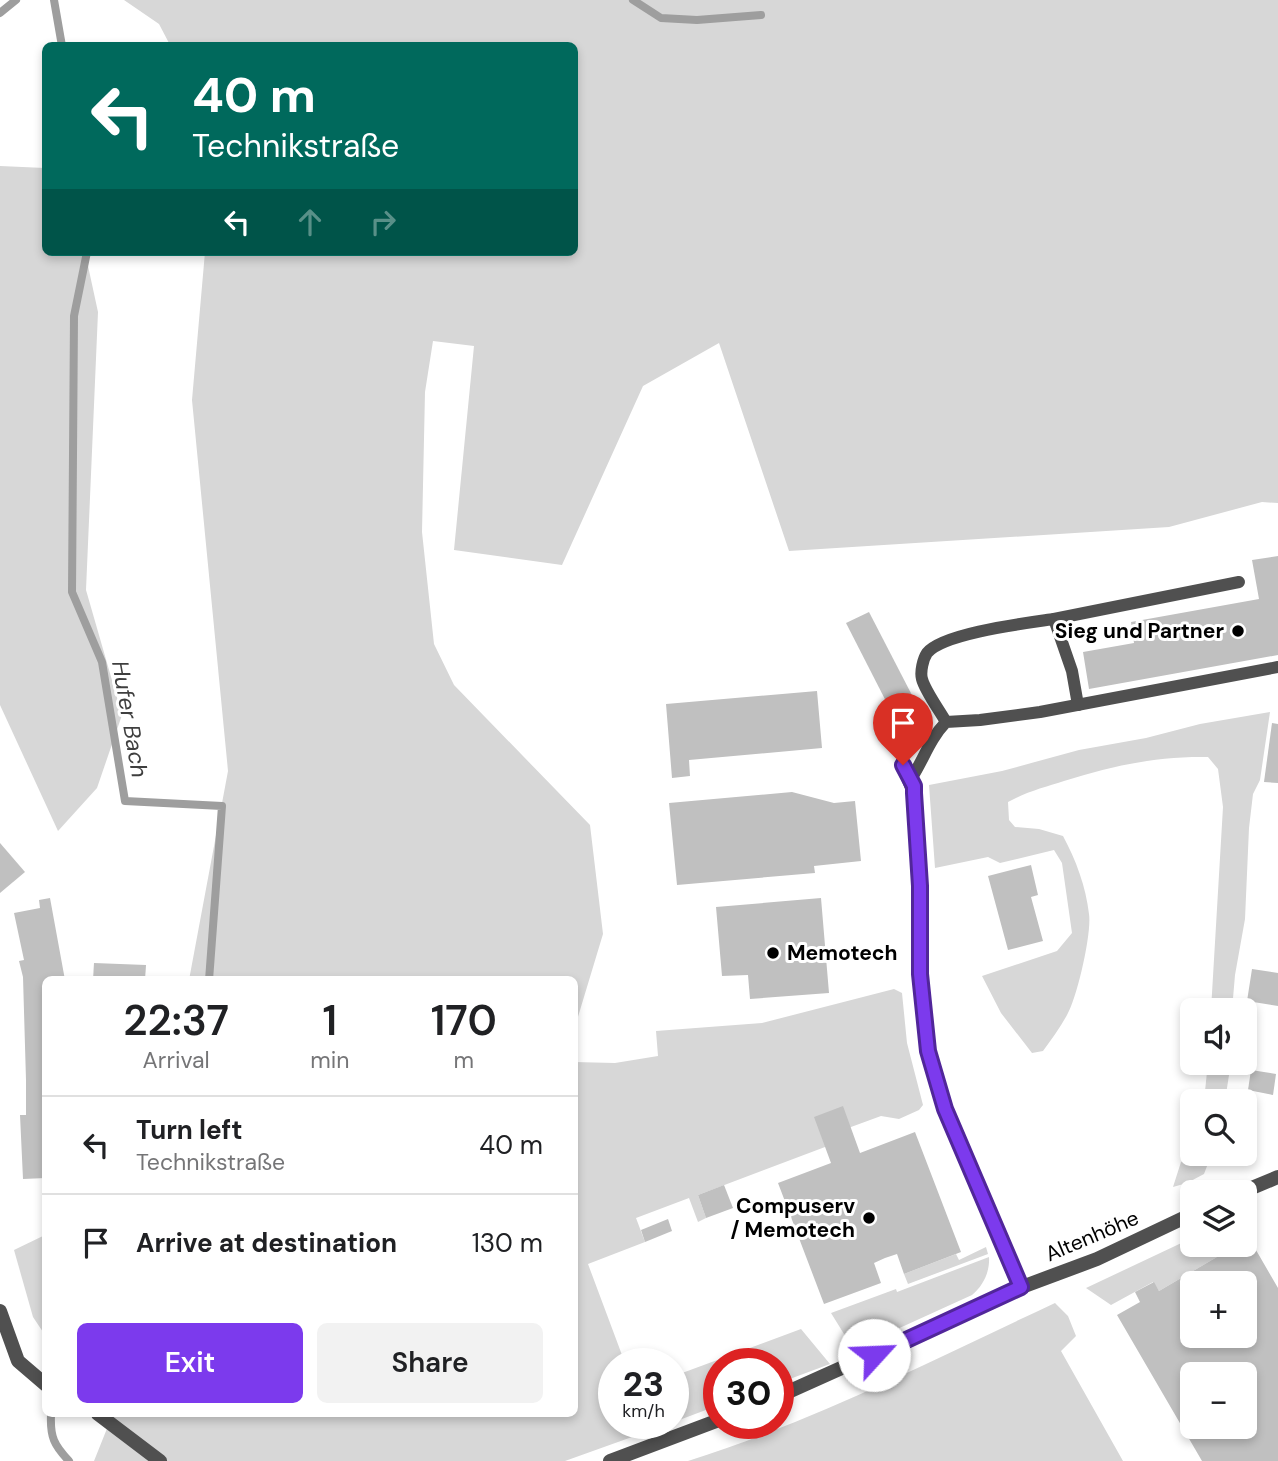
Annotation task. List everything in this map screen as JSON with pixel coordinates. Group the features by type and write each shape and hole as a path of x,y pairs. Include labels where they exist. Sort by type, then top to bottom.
{"street":[{"path":"903,765 911,779 914,793 920,886 920,974 928,1051 945,1109 1021,1287"},
{"path":"1257,1186 1278,1177"},
{"name":"Altenhöhe","path":"794,1389 1021,1287 1097,1259 1180,1220"},
{"path":"0,1311 18,1361 42,1382"},
{"path":"102,1417 160,1461"},
{"path":"610,1461 703,1426"}],"lane":[{"path":"946,722 922,679 923,662 928,651 947,641 982,631 1239,582"},
{"path":"1054,619 1072,671 1078,705"},
{"path":"911,779 920,766 932,737 946,722 980,720 1078,705 1278,667"}],"shaded area":[{"path":"124,0 1278,0 1278,503 1262,502 1169,527 789,551 719,343 643,386 562,565 454,550 474,346 433,341 425,392 422,532 434,644 454,685 590,825 603,934 578,1017 578,976 190,976 228,771 192,400 205,256 578,256 578,42 168,42 159,24"},
{"path":"0,166 42,168 42,256 86,256 98,312 86,590 122,715 97,788 58,831 0,705"},
{"path":"1270,712 1260,780 1253,794 1245,919 1233,998 1212,998 1223,807 1218,769 1208,757 1171,758 1082,776 1008,802 1009,820 1015,827 1039,829 1063,836 1080,874 1089,914 1086,950 1071,1007 1043,1051 1032,1053 1001,1013 982,976 1057,951 1072,933 1062,863 1054,850 1000,863 988,857 935,868 929,785 1002,771 1079,750 1146,738 1200,724"},
{"path":"894,989 902,993 907,1043 923,1105 919,1110 899,1119 881,1116 851,1127 825,1147 698,1195 706,1218 698,1222 689,1198 636,1218 645,1242 588,1264 619,1348 598,1348 598,1439 626,1439 565,1461 94,1461 110,1421 107,1417 578,1417 578,1062 615,1063 658,1056 656,1031 762,1023"},
{"path":"1207,1075 1229,1075 1227,1089 1205,1089"},
{"path":"1180,1165 1207,1166 1204,1174 1193,1180 1180,1180 1180,1185 1173,1187"},
{"path":"42,1236 42,1330 33,1317 14,1250"},
{"path":"1180,1244 1180,1257 1217,1257 1193,1271 1180,1271 1180,1279 1159,1291 1153,1282 1111,1305 1086,1288"},
{"path":"986,1247 988,1254 908,1284 904,1274 956,1254 959,1260"},
{"path":"989,1257 985,1278 972,1295 860,1346 844,1334 831,1313 896,1289 897,1292"},
{"path":"1055,1303 1068,1316 1076,1336 1061,1351 1123,1461 688,1461 751,1439 794,1439 794,1422"},
{"path":"801,1329 830,1364 794,1377 794,1348 750,1348"},
{"path":"703,1365 703,1411 689,1416 689,1370"}],"building":[{"name":"Sieg und Partner","path":"1278,556 1278,655 1089,689 1083,652 1134,643 1131,622 1259,599 1252,560"},
{"path":"869,612 915,701 892,713 846,623"},
{"path":"817,691 822,748 689,760 690,776 672,778 666,704"},
{"path":"1272,723 1278,724 1278,783 1264,782"},
{"path":"792,792 834,803 855,801 861,861 814,866 815,873 677,885 669,803"},
{"path":"0,843 25,872 0,893"},
{"path":"1031,865 1038,895 1031,897 1043,941 1008,950 988,876"},
{"path":"50,898 64,976 42,976 42,1178 23,1179 20,1115 26,1115 26,1080 23,977 19,961 24,960 14,913 40,908 39,900"},
{"name":"Memotech","path":"821,898 829,993 750,999 748,975 722,976 716,907"},
{"path":"94,963 146,965 145,976 93,976"},
{"path":"1252,969 1278,973 1278,1006 1257,1003 1257,998 1247,998"},
{"path":"1257,1071 1276,1074 1273,1095 1248,1089 1250,1075 1257,1075"},
{"name":"Compuserv / Memotech","path":"843,1106 860,1153 915,1132 961,1252 904,1274 897,1254 885,1258 874,1263 881,1283 824,1304 778,1183 831,1163 814,1117"},
{"path":"724,1185 733,1208 706,1218 698,1195"},
{"path":"668,1219 672,1231 645,1242 641,1230"},
{"path":"1257,1252 1278,1288 1278,1461 1202,1461 1189,1439 1257,1439 1257,1362 1180,1362 1180,1423 1117,1315 1140,1302 1135,1292 1154,1282 1159,1291 1180,1279 1180,1348 1257,1348 1257,1271 1193,1271 1217,1257 1257,1257"}],"waterway":[{"path":"0,13 16,0"},
{"name":"Hufer Bach","path":"54,0 61,42"},
{"path":"633,0 661,18 697,20 761,15"},
{"name":"Hufer Bach","path":"86,256 74,316 72,592 102,662 125,801 222,806 209,976"},
{"name":"Hufer Bach","path":"51,1417 54,1440 69,1461"}],"place":[{"name":"Sieg und Partner","path":"1238,631"},
{"name":"Memotech","path":"773,953"},
{"name":"Compuserv / Memotech","path":"869,1218"}],"route":[{"path":"874,1355 1021,1287 945,1109 928,1051 920,974 920,886 914,786 903,765"}]}
